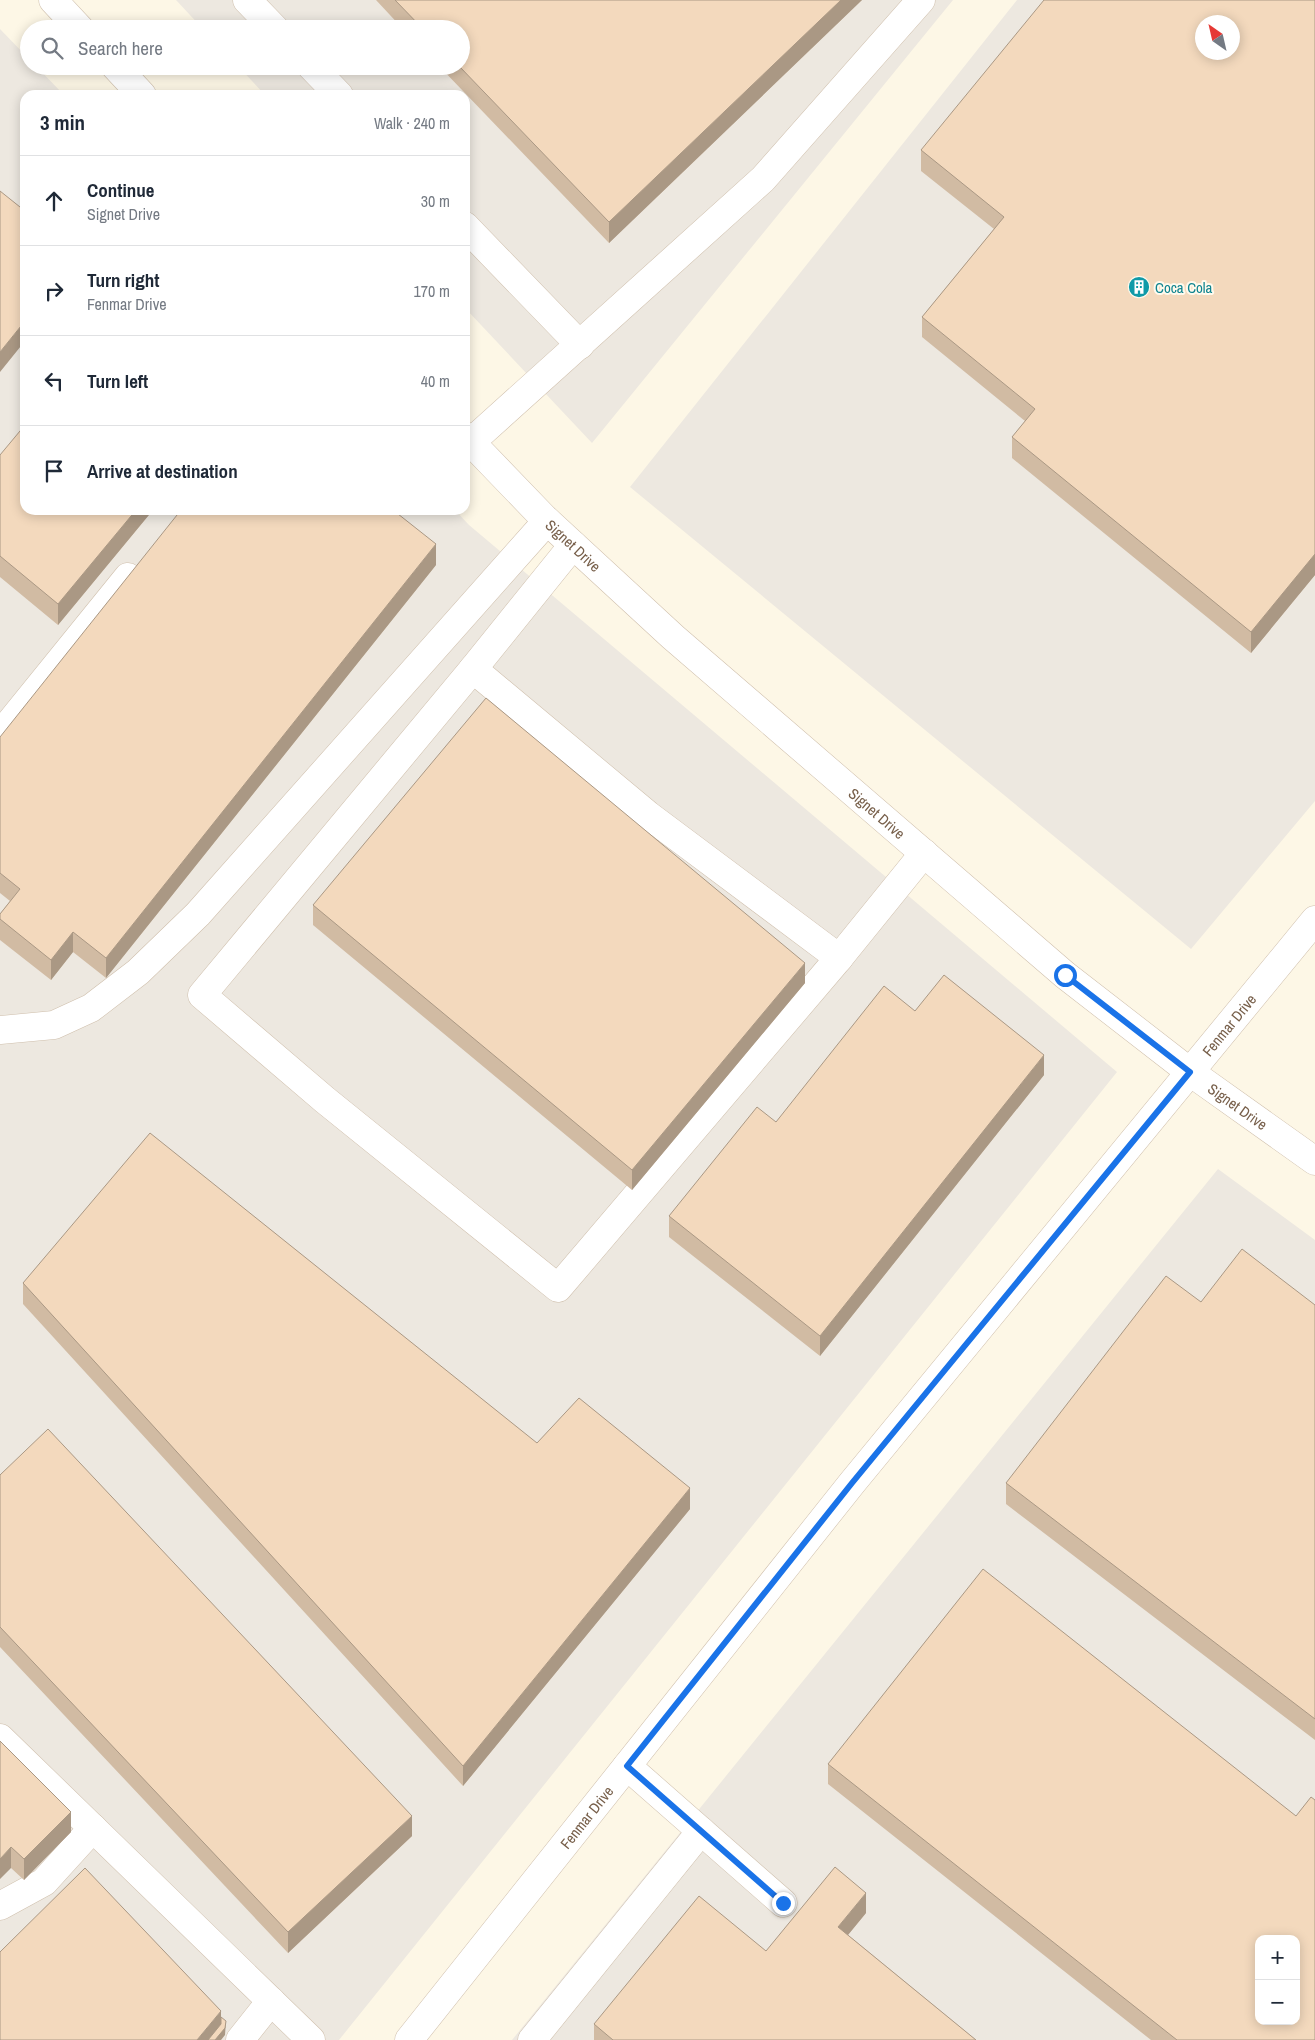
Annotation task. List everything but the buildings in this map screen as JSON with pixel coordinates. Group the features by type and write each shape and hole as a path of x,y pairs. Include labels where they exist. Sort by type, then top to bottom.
{"street":[{"path":"53,0 72,20"},
{"path":"247,0 266,20"},
{"path":"470,437 580,345 763,179 921,0"},
{"path":"123,75 137,90"},
{"path":"320,75 334,90"},
{"path":"470,231 580,345"},
{"name":"Signet Drive","path":"470,441 546,521 673,637 1065,975 1190,1072 1315,1161"},
{"path":"0,1030 54,1025 91,1008 138,972 198,914 546,521"},
{"path":"573,545 473,669 202,995 325,1100 558,1288 839,958 924,853"},
{"path":"0,735 144,556"},
{"path":"473,669 648,814 839,958"},
{"name":"Fenmar Drive","path":"409,2040 852,1483 1315,920"},
{"path":"0,1738 311,2040"},
{"path":"627,1766 783,1903"},
{"path":"0,1906 44,1882 93,1828"},
{"path":"532,2040 701,1831"},
{"path":"240,2040 271,2002"}],"shaded area":[{"path":"176,0 953,0 592,443 470,313 470,90 260,90 246,75 470,75 470,20 195,20"},
{"path":"1017,0 1315,0 1315,801 1191,949 630,487"},
{"path":"0,29 20,50 20,75 45,75 59,90 20,90 20,515 460,515 469,525 1117,1072 339,2040 0,2040"},
{"path":"1218,1169 1315,1240 1315,2040 512,2040"}],"place":[{"name":"Coca Cola","path":"1139,287"}],"route":[{"path":"783,1903 627,1766 852,1483 1190,1072 1065,975"}]}
